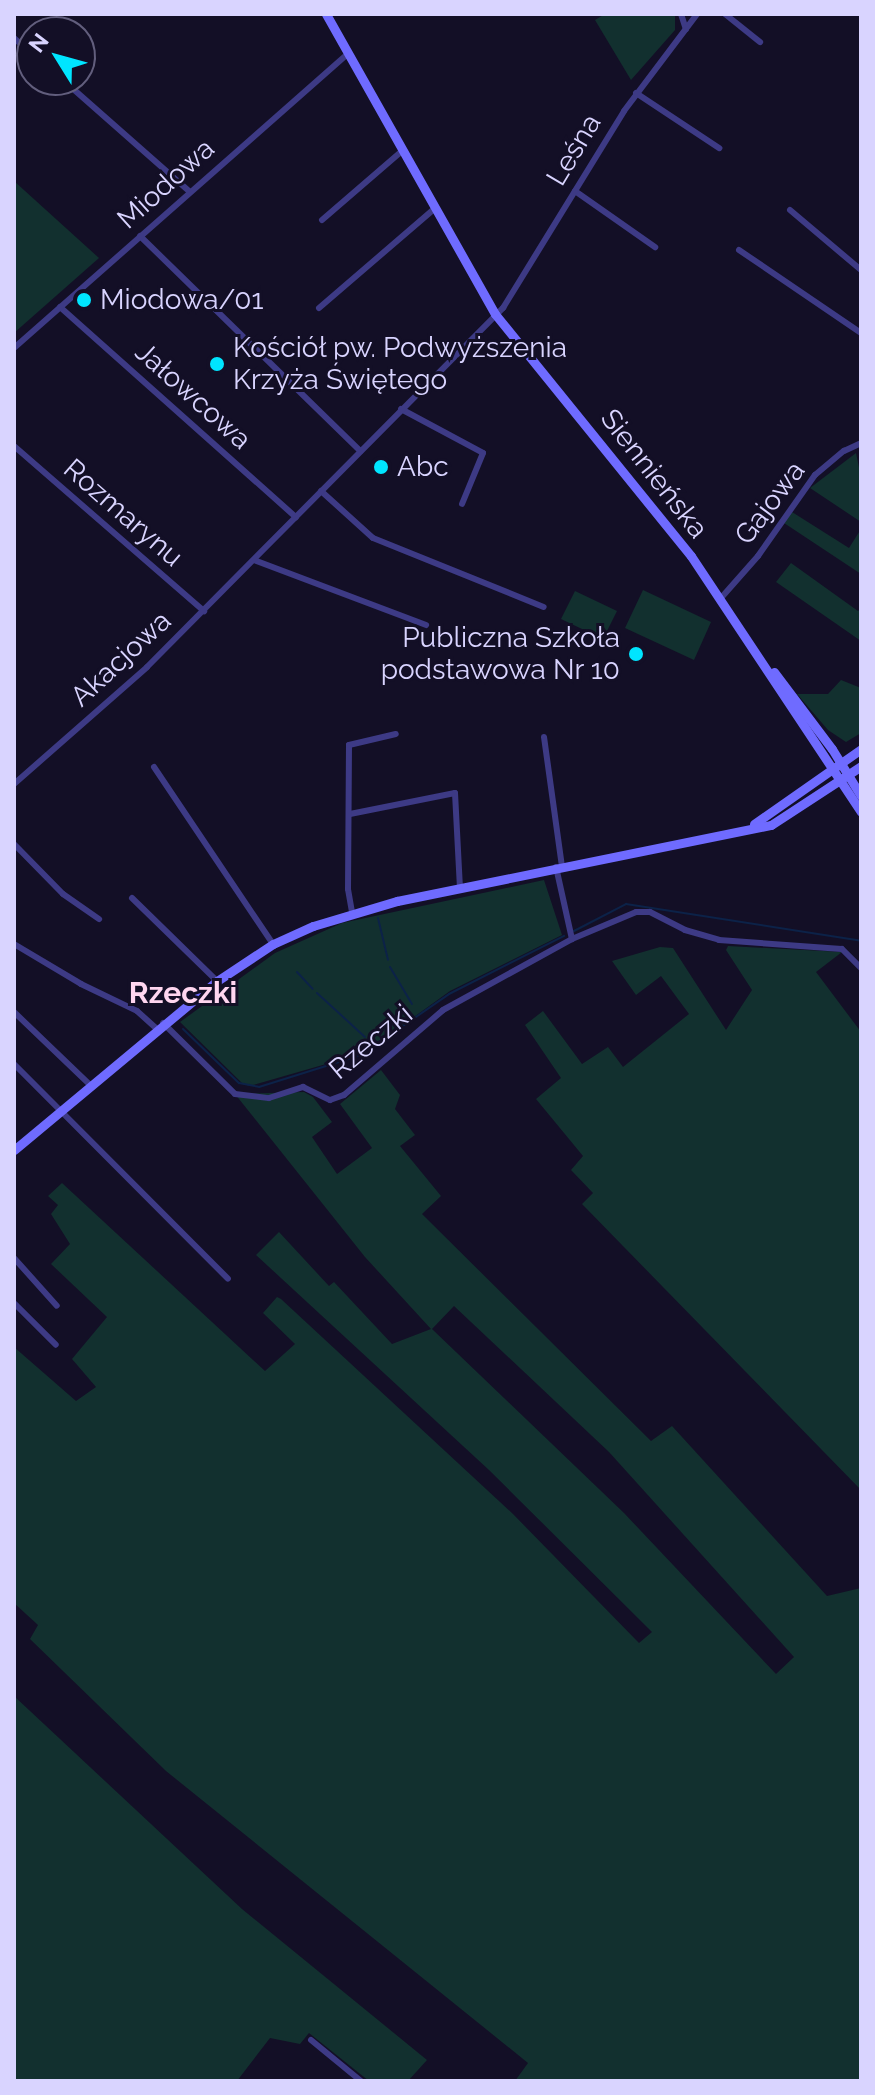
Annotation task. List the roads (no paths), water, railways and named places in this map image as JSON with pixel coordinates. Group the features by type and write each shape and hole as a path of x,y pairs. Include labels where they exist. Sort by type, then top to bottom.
{"main road":[{"name":"Siennieńska","path":"326,14 495,314 658,513 721,598 837,767 861,812"},
{"path":"744,829 861,749"},
{"path":"14,1150 160,1026 217,981 273,944 352,912 559,866 776,823 861,766"},
{"name":"Siennieńska","path":"844,778 861,796"}],"street":[{"path":"681,14 686,29"},
{"name":"Leśna","path":"495,314 513,293 636,93 697,14"},
{"path":"725,14 760,42"},
{"name":"Miodowa","path":"14,348 348,54"},
{"path":"636,93 719,148"},
{"path":"81,96 190,192"},
{"path":"322,220 402,151"},
{"path":"575,191 655,247"},
{"path":"319,308 434,209"},
{"path":"790,210 861,270"},
{"path":"140,236 360,451"},
{"path":"739,250 861,333"},
{"name":"Jałowcowa","path":"60,307 296,517"},
{"name":"Akacjowa","path":"14,784 127,687 495,314"},
{"path":"401,409 483,453 462,504"},
{"name":"Gajowa","path":"721,598 758,556 815,475 844,451 861,443"},
{"name":"Rozmarynu","path":"14,446 204,611"},
{"path":"321,491 373,538 544,607"},
{"path":"254,560 426,625"},
{"path":"352,912 348,889 349,745 396,734"},
{"path":"544,737 559,866 572,939"},
{"path":"154,767 273,944"},
{"path":"350,814 455,793 460,889"},
{"path":"14,844 63,894 99,919"},
{"path":"132,898 217,981"},
{"name":"Rzeczki","path":"14,944 160,1026 235,1094 269,1098 303,1087 325,1099 336,1100 443,1010 572,939 636,912 650,912 685,930 719,940 842,949 861,968"},
{"path":"14,1012 90,1085"},
{"path":"14,1064 228,1279"},
{"path":"14,1258 57,1306"},
{"path":"14,1303 56,1345"},
{"path":"311,2040 361,2081"}],"waterway":[{"path":"574,931 626,904 861,941"},
{"path":"378,918 388,960"},
{"path":"183,1029 239,1083 259,1087 361,1055 449,994 564,936"},
{"path":"390,967 412,1004"},
{"path":"297,972 313,989"},
{"path":"317,993 365,1037"}],"place":[{"name":"Miodowa/01","path":"84,300"},
{"name":"Kościół pw. Podwyższenia Krzyża Świętego","path":"217,364"},
{"name":"Abc","path":"381,467"},
{"name":"Publiczna Szkoła podstawowa Nr 10","path":"636,654"}],"district":[{"name":"Rzeczki","path":"183,993"}]}
